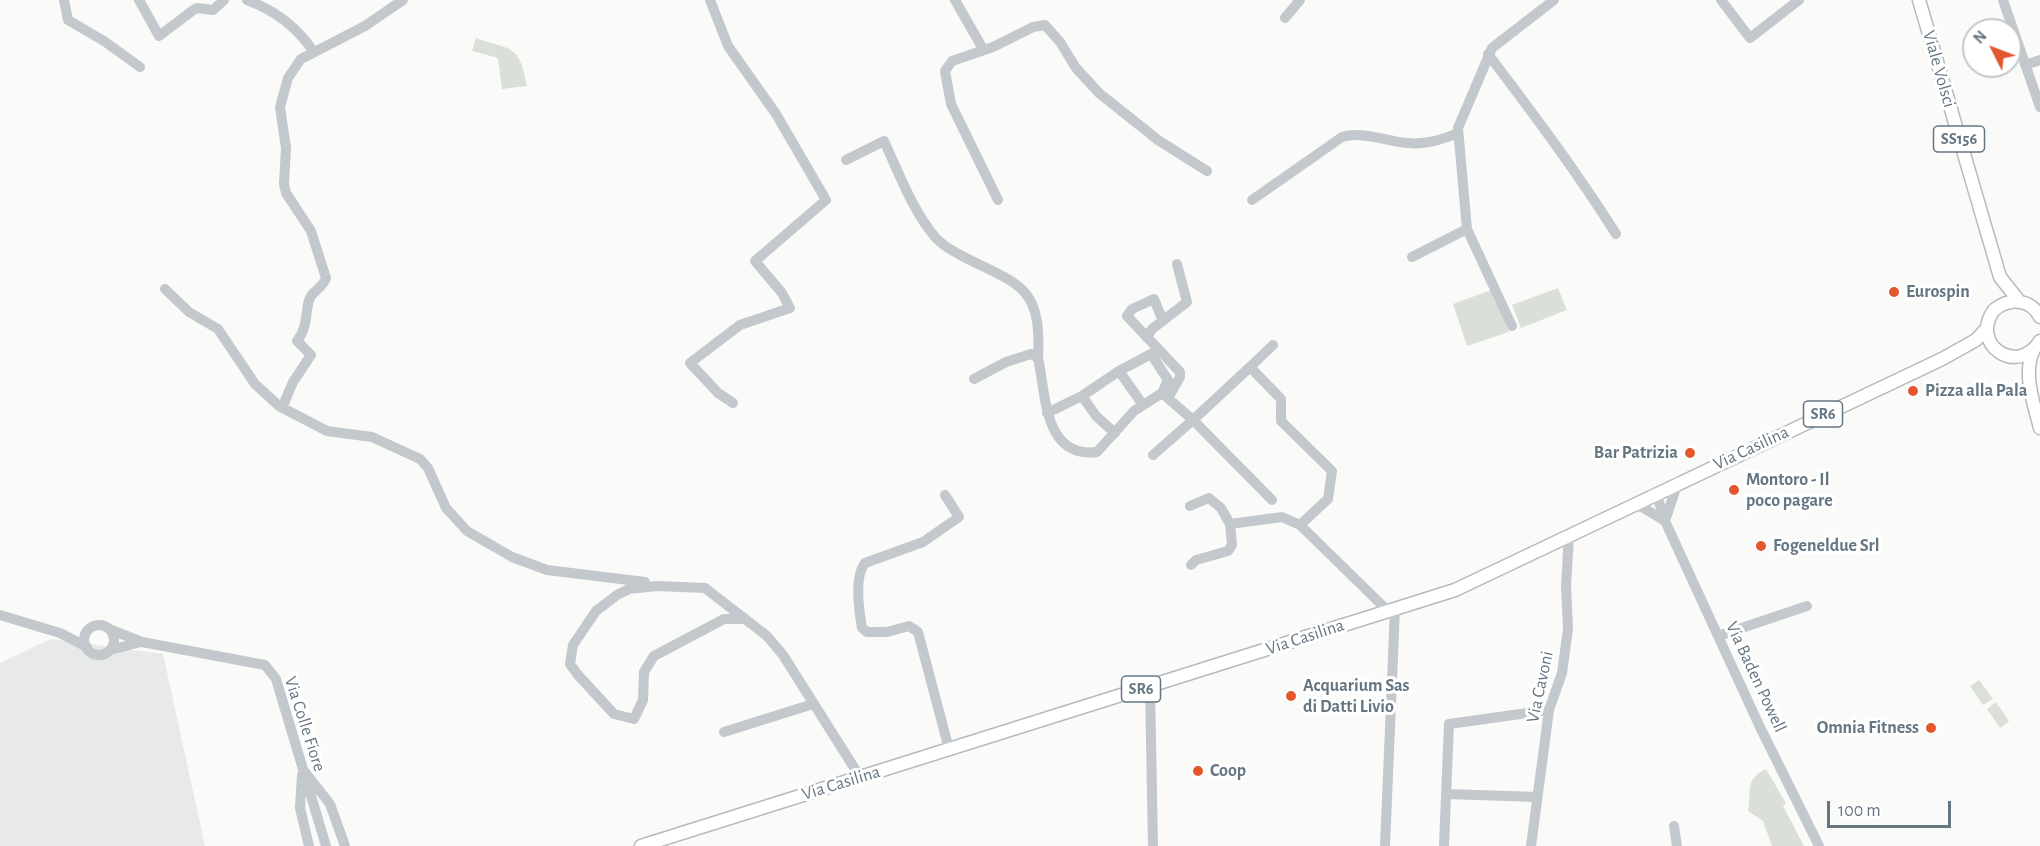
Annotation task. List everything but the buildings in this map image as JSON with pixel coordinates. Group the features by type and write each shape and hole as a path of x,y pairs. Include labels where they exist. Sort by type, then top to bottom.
{"main road":[{"name":"Viale Volsci","path":"1919,0 2000,277 1999,291 1990,315"},
{"name":"Viale Volsci","path":"2000,277 2019,301"},
{"name":"SS156","path":"2019,301 2036,308 2040,317"},
{"path":"1990,315 2000,305 2019,301"},
{"name":"SS156","path":"1987,328 1990,315"},
{"path":"1987,328 1990,344 2009,357 2021,370 2031,390"},
{"name":"Via Casilina","path":"641,846 1455,590 1678,482 1942,359 1976,340 1987,328"},
{"path":"2009,357 2019,357 2037,349"},
{"path":"2037,349 2029,362 2031,390 2040,428"},
{"name":"Via Casilina","path":"1942,359 1968,351 1996,350"}],"street":[{"path":"64,0 69,21 104,41 140,67"},
{"path":"139,0 159,36 197,8 213,10 224,0"},
{"path":"248,0 285,21 297,31 313,51"},
{"path":"282,408 293,382 311,356 297,341 304,332 309,298 324,284 326,278 311,231 286,193 284,184 286,148 280,120 282,99 294,66 313,51 365,26 403,0"},
{"path":"710,0 729,46 776,114 826,200 755,261 782,293 790,308 740,325 690,363 718,393 733,403"},
{"path":"955,0 983,49"},
{"path":"1285,18 1300,0"},
{"path":"1512,326 1467,229 1458,133 1492,48 1554,0"},
{"path":"1721,0 1750,38 1799,0"},
{"path":"2003,0 2040,107"},
{"path":"998,200 951,104 946,78 948,65 952,61 1033,27 1045,25 1060,42 1076,68 1099,93 1158,140 1207,171"},
{"path":"1488,54 1585,185 1616,234"},
{"path":"2025,65 2040,60"},
{"path":"1252,200 1342,137 1354,135 1409,144 1438,141 1458,133"},
{"path":"846,160 884,141 907,189 936,239 949,249 1016,282 1026,291 1033,303 1036,319 1038,358 1047,413 1058,436 1073,449 1085,454 1097,452 1143,405 1165,395 1180,377 1180,372 1127,316 1132,309 1154,299 1163,321"},
{"path":"1412,257 1467,229"},
{"path":"1147,338 1163,321 1188,302 1177,264"},
{"path":"165,289 189,312 218,329 255,384 282,408 327,431 372,437 420,459 428,468 442,500 455,520 467,531 512,557 547,570 629,582 656,582 664,586"},
{"path":"1153,455 1273,345"},
{"path":"974,379 1005,362 1031,354 1038,358"},
{"path":"1047,413 1082,396 1119,371 1151,354 1168,380 1165,395"},
{"path":"1250,367 1281,399 1281,421 1332,471 1328,499 1300,525"},
{"path":"1119,371 1143,405"},
{"path":"1165,395 1193,420 1272,501"},
{"path":"1082,396 1096,416 1115,432"},
{"path":"1630,505 1642,507 1665,521 1678,482"},
{"path":"945,495 959,517 923,542 865,563 861,567 859,589 862,628 867,632 887,632 909,626 918,632 949,749"},
{"name":"Via Baden Powell","path":"1652,495 1657,511 1665,521 1819,846"},
{"path":"1190,506 1204,498 1209,498 1221,508 1230,525 1232,544 1228,551 1196,560 1191,565"},
{"path":"1230,525 1282,517 1300,525 1391,610 1386,846"},
{"name":"Via Cavoni","path":"1531,846 1549,710 1562,673 1568,628 1566,586 1569,534"},
{"path":"744,619 724,619 702,628 678,645 654,656 644,672 643,700 634,718 614,714 570,664 573,645 596,611 617,595 629,590 664,586 705,588 767,636 783,654 860,777"},
{"path":"1718,636 1807,606"},
{"path":"0,615 60,633 98,654 110,650 114,637 109,629 100,625 88,630 60,633"},
{"name":"Via Colle Fiore","path":"109,629 141,642 265,665 276,679 326,846"},
{"path":"87,647 85,638 88,630"},
{"name":"Via Colle Fiore","path":"110,650 141,642"},
{"path":"1150,686 1153,846"},
{"path":"724,732 813,704"},
{"path":"1444,846 1449,724 1549,710"},
{"path":"303,769 300,808 309,846"},
{"path":"303,769 330,804 345,846"},
{"path":"1447,794 1537,797"},
{"path":"1674,826 1677,846"}],"shaded area":[{"path":"476,38 512,51 521,63 527,86 502,89 498,58 472,51"},
{"path":"1558,288 1567,310 1521,328 1512,305"},
{"path":"1494,289 1509,332 1467,346 1453,304"},
{"path":"51,639 163,654 205,846 0,846 0,663"},
{"path":"1979,680 1993,699 1983,705 1970,686"},
{"path":"1996,702 2009,721 2000,728 1987,709"},
{"path":"1766,769 1786,803 1783,806 1804,846 1772,846 1763,821 1748,811 1750,786 1754,777"}],"place":[{"name":"Eurospin","path":"1894,292"},
{"name":"Pizza alla Pala","path":"1913,391"},
{"name":"Bar Patrizia","path":"1690,453"},
{"name":"Montoro - Il poco pagare","path":"1734,490"},
{"name":"Fogeneldue Srl","path":"1761,546"},
{"name":"Acquarium Sas di Datti Livio","path":"1291,696"},
{"name":"Omnia Fitness","path":"1931,728"},
{"name":"Coop","path":"1198,771"}]}
